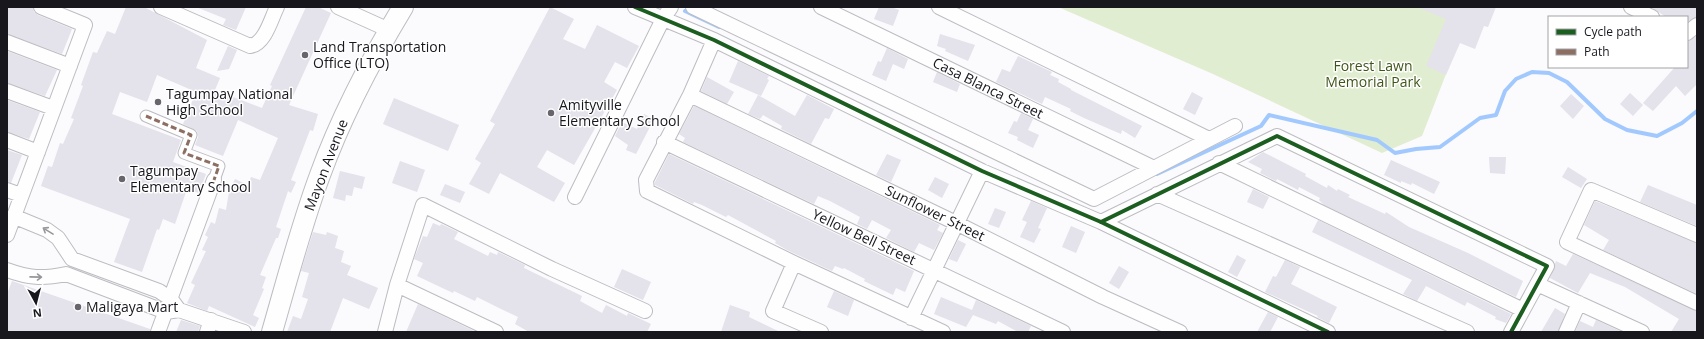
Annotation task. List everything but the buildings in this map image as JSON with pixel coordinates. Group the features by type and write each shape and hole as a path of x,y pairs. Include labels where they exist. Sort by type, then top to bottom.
{"main road":[{"name":"Mayon Avenue","path":"272,332 320,175 340,126 389,30 403,7"}],"street":[{"path":"7,235 85,24 41,7"},
{"path":"161,7 250,46 255,45 260,41 276,7"},
{"path":"338,7 389,30"},
{"path":"635,7 714,40 982,171 1101,222 1301,326 1328,332"},
{"path":"575,197 663,19 671,7"},
{"path":"693,7 1094,199 1209,138 1235,126"},
{"name":"Casa Blanca Street","path":"821,7 1154,168"},
{"path":"939,7 1209,138"},
{"path":"1631,7 1650,16"},
{"path":"1688,32 1697,25"},
{"path":"714,40 690,95 664,142 646,180 647,191 794,263 943,332"},
{"path":"7,42 70,66"},
{"path":"7,91 54,108"},
{"name":"Sunflower Street","path":"690,95 956,223 1103,297 1180,332"},
{"path":"146,116 191,135 184,153 219,166 171,298 172,311 158,332"},
{"path":"1101,222 1277,136 1548,266 1511,332"},
{"path":"7,140 38,152"},
{"name":"Yellow Bell Street","path":"664,142 1063,332"},
{"path":"1219,164 1523,310"},
{"path":"911,318 982,171"},
{"path":"7,190 21,195"},
{"path":"1697,235 1591,190 1567,242 1697,303"},
{"path":"1157,194 1467,332"},
{"path":"385,332 396,285 423,205 552,269 645,311"},
{"path":"13,216 47,230 58,238 72,259 159,291 171,298"},
{"path":"66,274 72,259"},
{"path":"794,263 773,311 821,332"},
{"path":"7,270 32,278 49,278 66,274 172,311 209,326 244,332"},
{"path":"1537,284 1578,303 1620,328 1642,332"},
{"path":"396,285 496,332"},
{"path":"1566,332 1578,303"}],"green space":[{"name":"Forest Lawn Memorial Park","path":"1058,7 1472,7 1422,136 1382,153 1213,74"}],"waterway":[{"path":"685,11 719,27"},
{"path":"1157,174 1261,126 1269,115 1377,140 1395,153 1440,147 1480,118 1496,115 1505,91 1516,79 1532,72 1549,73 1567,82 1605,119 1627,130 1657,136 1682,123 1697,111"}],"marked path":[{"path":"146,116 191,135 184,153 219,166 214,180"}],"cycle path":[{"path":"635,7 714,40 982,171 1101,222 1328,332"},
{"path":"1101,222 1277,136 1547,266 1511,332"}],"place":[{"name":"Land Transportation Office (LTO)","path":"305,55"},
{"name":"Tagumpay National High School","path":"158,102"},
{"name":"Amityville Elementary School","path":"551,113"},
{"name":"Tagumpay Elementary School","path":"122,179"},
{"name":"Maligaya Mart","path":"78,307"}]}
